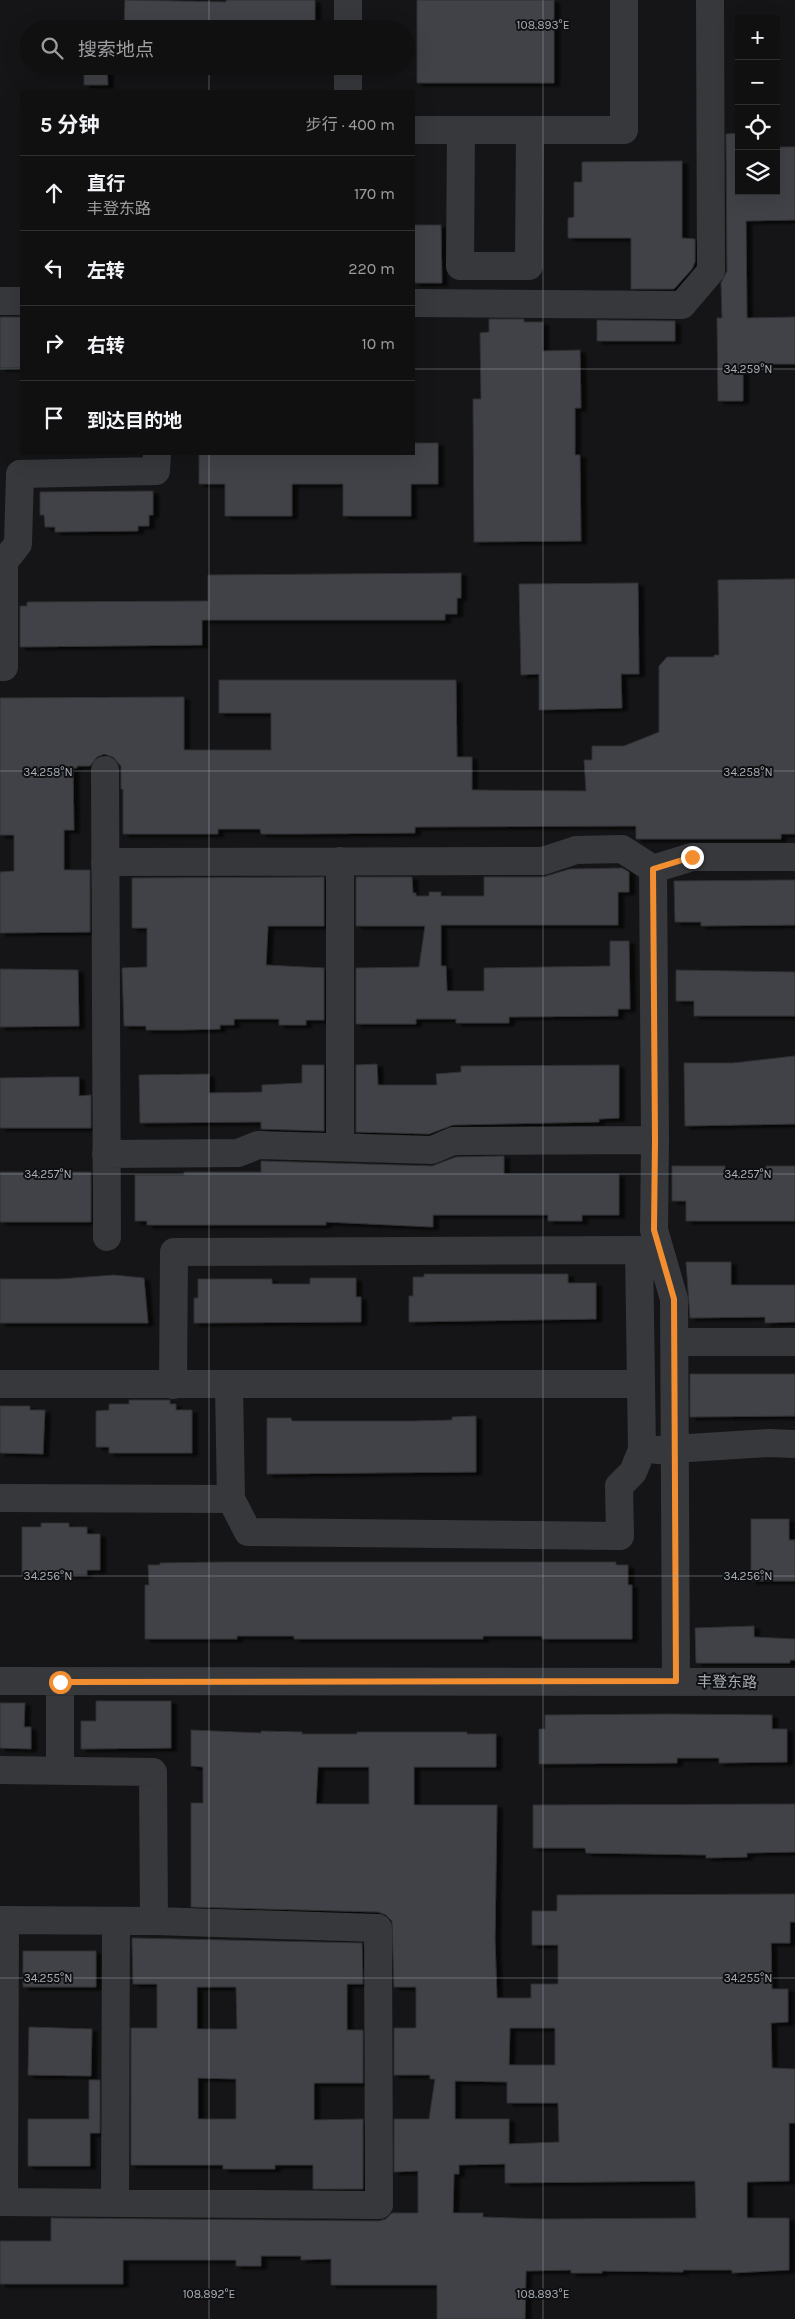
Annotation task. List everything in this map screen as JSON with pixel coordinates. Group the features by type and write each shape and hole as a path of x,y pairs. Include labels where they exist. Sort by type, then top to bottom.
{"street":[{"path":"348,0 348,20"},
{"path":"415,130 624,130 624,0"},
{"path":"415,304 682,305 711,270 710,0"},
{"path":"348,75 348,90"},
{"path":"461,130 460,266 529,266 530,130"},
{"path":"0,301 20,301"},
{"path":"0,667 4,667 4,562 18,544 20,474 156,471 157,455"},
{"path":"105,770 107,1237"},
{"path":"105,862 542,861 576,850 622,849 653,869 692,857 795,857"},
{"path":"340,861 340,1147"},
{"path":"653,869 654,1230 674,1299 676,1681"},
{"path":"106,1154 238,1154 258,1145 432,1150 453,1141 655,1140"},
{"path":"174,1385 174,1252 639,1250 642,1450 633,1472 619,1486 620,1536 248,1532 231,1499 229,1386"},
{"path":"674,1342 795,1342"},
{"path":"0,1384 229,1386 641,1384"},
{"path":"642,1450 675,1451 769,1444 795,1444"},
{"path":"0,1498 231,1499"},
{"name":"丰登东路","path":"0,1681 795,1682"},
{"path":"60,1682 60,1770"},
{"path":"0,1770 153,1772 154,1921"},
{"path":"2,1920 116,1920 378,1928 378,2205 2,2202 2,1920"},
{"path":"115,2203 116,1920"}],"building":[{"path":"125,0 226,2 226,0 315,0 315,20 124,20"},
{"path":"417,0 554,0 554,83 417,83"},
{"path":"84,75 107,75 108,85 84,85"},
{"path":"735,133 735,195 780,195 780,147 795,147 795,220 746,221 747,318 795,317 795,364 743,364 743,401 718,401 717,318 722,318 721,283 727,271 726,134"},
{"path":"682,161 682,238 695,239 695,262 692,269 674,289 631,289 631,238 568,238 568,218 574,217 574,182 582,182 582,162"},
{"path":"415,225 441,225 442,283 415,283"},
{"path":"0,317 20,317 20,368 0,368"},
{"path":"489,319 524,319 524,322 543,322 543,351 580,350 581,408 575,408 575,455 580,455 581,541 474,542 473,399 481,399 480,333 489,332"},
{"path":"597,320 675,321 675,341 597,341"},
{"path":"415,443 438,443 438,484 411,484 411,516 343,516 343,484 292,484 292,516 225,516 225,484 199,484 199,455 415,455"},
{"path":"153,491 153,515 149,515 149,526 138,526 138,531 55,532 55,527 45,527 44,515 40,515 40,492"},
{"path":"461,573 461,598 457,598 457,614 445,614 445,620 202,620 202,645 20,647 20,606 27,606 27,602 208,601 208,575"},
{"path":"795,579 795,834 781,834 781,839 636,839 636,826 415,827 415,833 261,834 260,829 218,829 218,834 123,834 121,766 113,757 104,754 97,757 90,766 77,766 77,768 73,768 74,830 64,830 64,870 90,870 90,932 0,933 0,872 14,871 14,835 0,835 0,698 184,697 184,750 271,750 271,713 219,713 219,680 456,680 457,757 472,757 472,790 586,791 584,760 592,760 592,746 624,746 659,732 659,666 667,657 714,657 714,655 719,655 718,580"},
{"path":"638,583 639,674 621,674 622,708 539,710 539,674 521,675 519,584"},
{"path":"622,868 629,872 629,892 618,892 618,925 441,925 441,966 446,966 447,991 484,991 484,968 610,966 610,941 629,941 630,1009 618,1009 618,1016 509,1017 509,1023 456,1023 456,1019 416,1019 416,1024 356,1024 356,968 419,967 425,926 356,926 356,877 412,877 413,893 416,893 416,896 429,896 429,892 441,892 441,896 484,896 484,877 543,877 570,869"},
{"path":"324,877 324,926 268,926 266,965 324,968 324,1020 306,1020 306,1025 279,1025 279,1019 234,1019 234,1025 220,1025 220,1029 146,1030 146,1026 124,1026 122,968 147,967 147,928 132,928 132,878"},
{"path":"795,880 795,925 701,926 701,922 675,922 674,881"},
{"path":"0,969 78,970 79,1026 0,1027"},
{"path":"676,970 795,972 795,1016 694,1016 694,1001 676,1001"},
{"path":"795,1056 795,1124 685,1126 684,1063 733,1063"},
{"path":"377,1064 378,1085 437,1085 436,1074 461,1072 461,1066 619,1065 619,1118 599,1119 599,1122 453,1125 429,1134 356,1132 356,1065"},
{"path":"302,1065 324,1065 324,1131 261,1129 261,1122 140,1123 139,1075 209,1074 209,1093 262,1092 262,1085 302,1083"},
{"path":"79,1077 79,1096 91,1095 91,1128 0,1128 0,1078"},
{"path":"504,1156 504,1174 619,1174 619,1215 582,1215 582,1221 548,1221 548,1215 433,1215 433,1227 326,1222 326,1225 147,1225 147,1221 135,1221 135,1175 184,1175 184,1172 261,1172 261,1161 432,1166 456,1157"},
{"path":"672,1166 725,1166 725,1174 766,1173 766,1166 795,1166 795,1221 686,1221 686,1201 672,1201"},
{"path":"0,1172 91,1172 91,1222 0,1222"},
{"path":"686,1262 731,1262 731,1285 795,1285 795,1322 765,1323 765,1317 690,1318"},
{"path":"424,1274 568,1274 568,1283 596,1283 596,1319 409,1322 409,1296 413,1296 413,1277 424,1277"},
{"path":"114,1275 144,1278 148,1323 0,1323 0,1279 60,1279"},
{"path":"310,1278 356,1278 356,1297 361,1297 361,1322 194,1323 194,1298 198,1298 198,1279 272,1279 272,1284 310,1284"},
{"path":"690,1374 795,1374 795,1416 690,1417"},
{"path":"129,1400 170,1400 170,1404 176,1404 176,1410 192,1410 192,1453 109,1453 109,1447 96,1447 96,1411 109,1410 109,1404 129,1404"},
{"path":"0,1406 30,1406 30,1410 45,1410 43,1454 0,1453"},
{"path":"476,1416 476,1472 267,1474 267,1418 291,1418 292,1421 414,1421 452,1420 452,1417"},
{"path":"751,1519 789,1519 789,1540 795,1540 795,1581 751,1581"},
{"path":"41,1523 69,1523 69,1527 87,1527 87,1534 100,1534 100,1570 87,1570 87,1575 22,1575 22,1527 41,1527"},
{"path":"616,1562 616,1565 628,1565 628,1585 632,1585 632,1639 542,1639 542,1636 483,1636 483,1639 294,1639 294,1636 237,1636 237,1639 145,1639 145,1585 149,1585 148,1565 160,1565 160,1563"},
{"path":"754,1626 754,1637 795,1639 795,1660 790,1660 790,1663 696,1663 695,1628"},
{"path":"96,1701 171,1701 171,1748 81,1749 81,1721 96,1721"},
{"path":"0,1703 25,1703 24,1727 31,1727 31,1749 0,1748"},
{"path":"545,1715 772,1715 772,1729 787,1729 787,1762 719,1763 719,1758 677,1758 677,1763 539,1764 539,1729 545,1729"},
{"path":"191,1730 261,1733 261,1731 302,1732 302,1734 467,1732 467,1734 496,1734 496,1767 414,1767 414,1805 497,1805 495,1939 497,1998 531,1998 531,1984 558,1984 558,1945 532,1945 532,1911 557,1911 557,1895 795,1894 795,1922 790,1922 790,1943 771,1943 772,1989 788,1989 788,2022 771,2023 772,2068 795,2069 795,2123 789,2123 789,2181 747,2182 747,2218 789,2218 789,2270 732,2273 732,2270 683,2270 683,2272 602,2271 602,2273 571,2273 571,2270 526,2271 525,2319 437,2319 437,2285 331,2285 331,2259 301,2260 301,2256 261,2256 261,2266 236,2266 236,2260 123,2260 123,2284 0,2284 0,2241 51,2241 51,2218 379,2221 386,2219 392,2213 418,2213 418,2171 394,2172 394,2119 429,2119 435,2079 430,2079 430,2075 394,2075 394,2028 416,2028 416,1987 394,1987 392,1921 386,1915 378,1912 191,1907 191,1803 203,1803 203,1767 191,1766","holes":["318,1767 369,1767 369,1804 316,1804","510,2028 555,2028 555,2065 509,2065","455,2081 507,2082 507,2103 558,2103 559,2142 509,2144 509,2119 455,2119","505,2164 505,2183 695,2181 696,2218 543,2219 483,2217 483,2213 453,2213 454,2174 459,2174 459,2165"]},
{"path":"795,1804 795,1852 747,1853 747,1857 706,1858 706,1855 586,1853 585,1848 533,1848 533,1805"},
{"path":"132,1938 362,1943 363,1984 347,1984 347,2030 363,2030 363,2083 314,2083 314,2120 363,2119 363,2189 313,2189 313,2165 275,2165 275,2169 223,2169 223,2165 131,2165 131,2028 157,2028 157,1984 133,1984","holes":["197,1987 236,1987 237,2029 197,2029","198,2078 236,2079 236,2119 198,2119"]},
{"path":"23,1951 96,1951 96,1987 23,1987"},
{"path":"29,2027 92,2029 91,2076 28,2075"},
{"path":"89,2080 100,2080 100,2133 90,2133 90,2166 28,2166 28,2119 89,2119"}],"route":[{"path":"60,1682 676,1681 674,1299 654,1230 653,869 692,857"}]}
